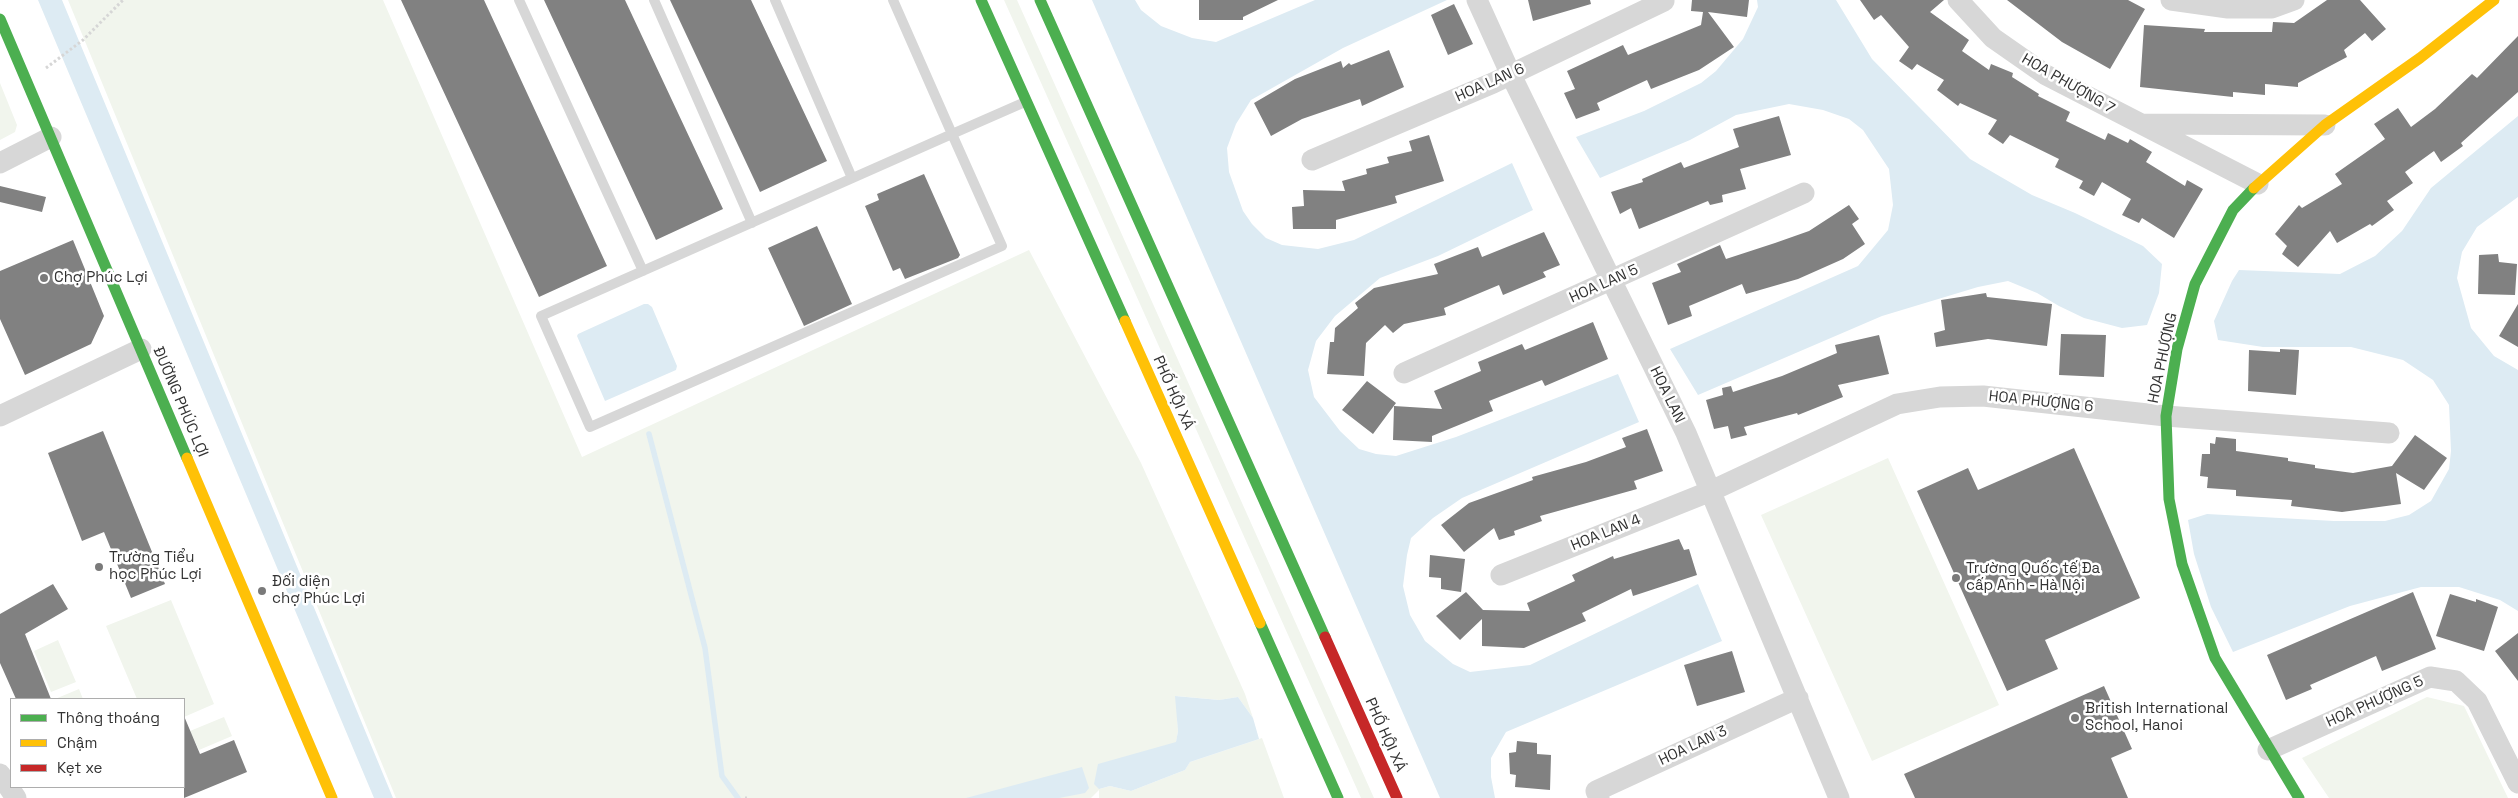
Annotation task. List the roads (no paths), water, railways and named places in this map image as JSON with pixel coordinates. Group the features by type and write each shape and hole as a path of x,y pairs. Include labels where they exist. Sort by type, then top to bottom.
{"street":[{"name":"PHỐ HỘI XÁ","path":"981,0 1338,798"},
{"name":"PHỐ HỘI XÁ","path":"1040,0 1397,798"},
{"name":"HOA LAN","path":"1478,0 1511,75 1686,433 1839,798"},
{"name":"HOA PHƯỢNG 7","path":"1958,0 1993,38 2046,75 2138,124 2258,184"},
{"path":"2170,0 2228,8 2272,8 2294,0"},
{"name":"HOA PHƯỢNG","path":"2299,798 2268,750 2215,658 2182,564 2169,500 2166,416 2177,348 2195,284 2233,210 2258,184 2324,125 2420,58 2494,0"},
{"name":"HOA LAN 6","path":"1312,160 1511,75 1664,1"},
{"name":"ĐƯỜNG PHÚC LỢI","path":"0,18 332,798"},
{"name":"HOA PHƯỢNG 7","path":"2138,124 2324,125"},
{"path":"0,163 51,137"},
{"name":"HOA LAN 5","path":"1404,373 1804,193"},
{"path":"0,416 141,349"},
{"name":"HOA PHƯỢNG 6","path":"1711,491 1897,404 1931,398 1983,396 2166,416 2389,433"},
{"name":"HOA LAN 4","path":"1501,576 1711,491"},
{"name":"HOA PHƯỢNG 5","path":"2268,750 2430,678 2456,681 2477,700 2518,783"},
{"name":"HOA LAN 3","path":"1599,798 1596,791 1798,698"},
{"path":"0,774 16,798"}],"lane":[{"path":"519,0 643,271"},
{"path":"654,0 752,223"},
{"path":"775,0 852,178"},
{"path":"893,0 952,134 1002,246 590,427 541,316 752,223 852,178 952,134 1026,101"}],"waterway":[{"path":"649,434 705,648 722,776 738,798"}],"place":[{"name":"Chợ Phúc Lợi","path":"44,278"},
{"name":"Trường Tiểu học Phúc Lợi","path":"99,567"},
{"name":"Trường Quốc tế Đa cấp Anh - Hà Nội","path":"1956,578"},
{"name":"Đối diện chợ Phúc Lợi","path":"262,591"},
{"name":"British International School, Hanoi","path":"2075,718"}]}
